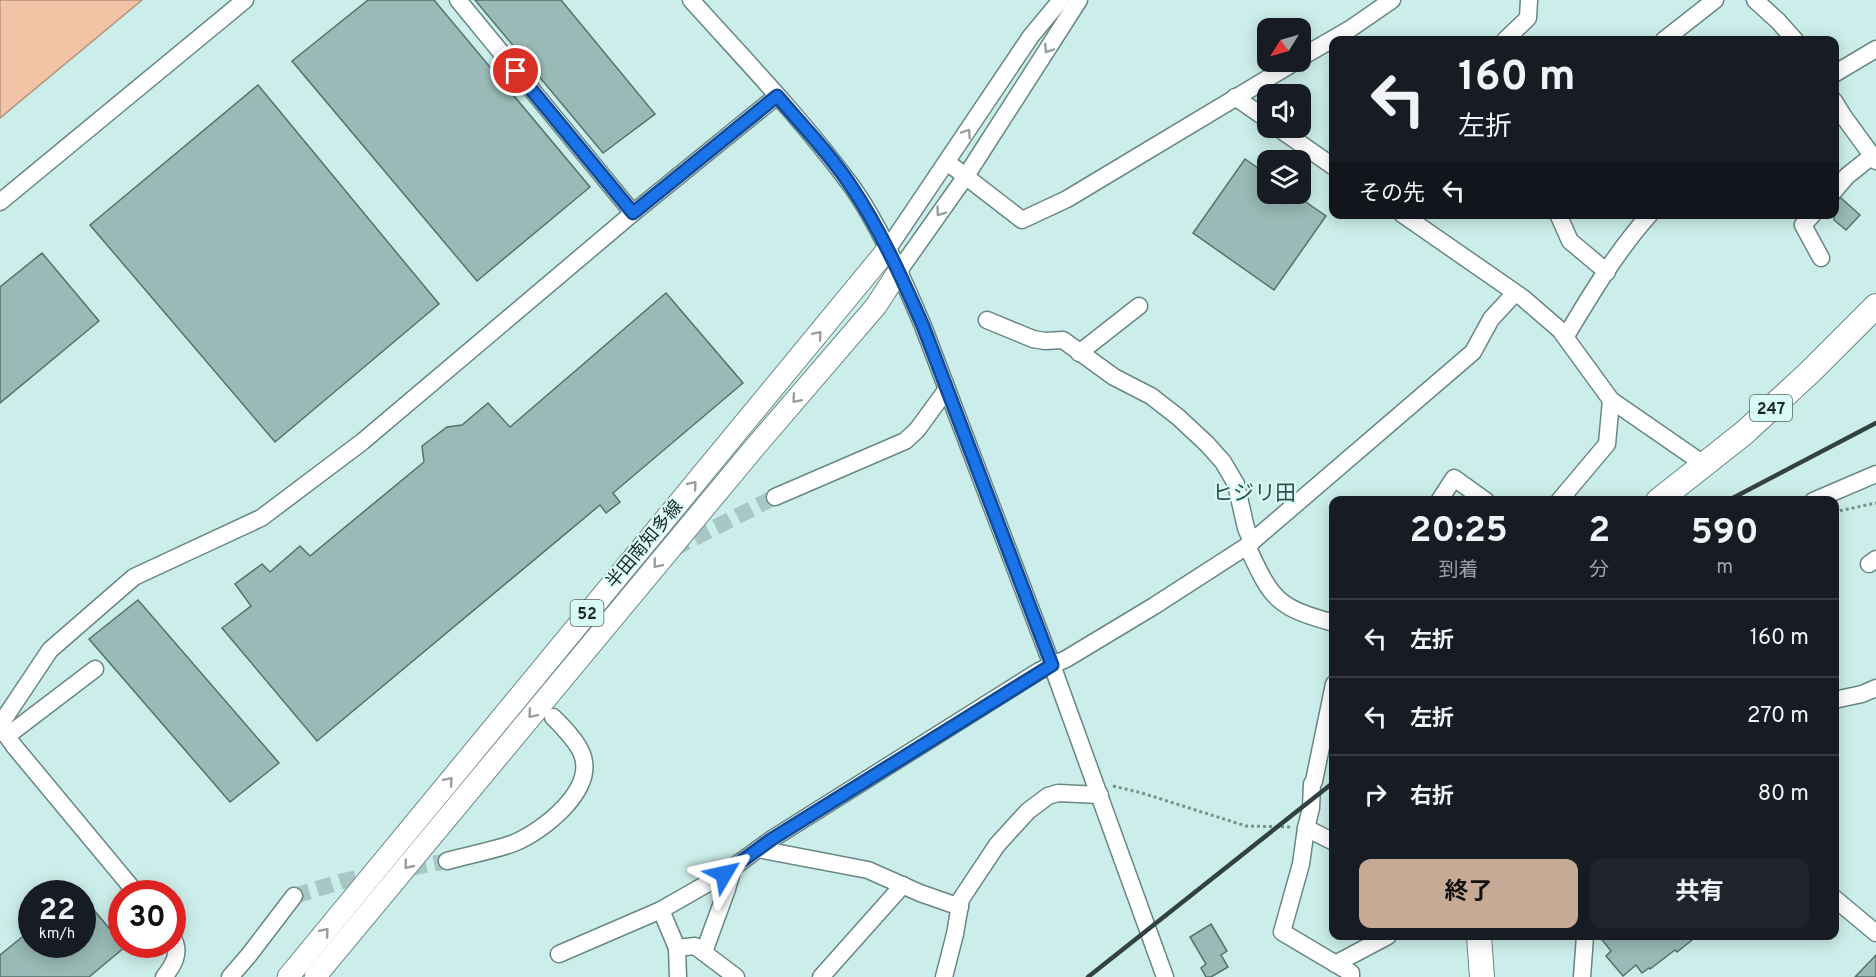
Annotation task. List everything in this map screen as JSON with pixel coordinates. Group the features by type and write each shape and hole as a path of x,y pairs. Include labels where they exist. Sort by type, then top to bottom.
{"highway":[{"name":"247","path":"1665,496 1744,433 1876,306"},
{"path":"1479,940 1482,977"}],"main road":[{"name":"半田南知多線","path":"288,977 887,250"},
{"name":"半田南知多線","path":"315,977 754,447 876,306 898,272"}],"street":[{"path":"0,202 244,0"},
{"path":"458,0 633,213"},
{"path":"690,0 777,96 850,184 898,272 923,326 1052,665 1106,791 1165,977"},
{"path":"887,250 1031,36 1061,0"},
{"path":"898,272 966,176 1079,0"},
{"path":"1338,36 1392,0"},
{"path":"1509,36 1528,18 1529,0"},
{"path":"1669,36 1715,0"},
{"path":"1755,0 1791,36"},
{"path":"1311,52 1329,41"},
{"path":"1839,71 1876,49"},
{"path":"947,162 1022,220 1067,199 1278,72"},
{"path":"2,729 50,650 134,577 261,518 362,442 633,213 777,96"},
{"path":"1235,97 1257,112"},
{"path":"1839,108 1874,158 1847,176 1839,185"},
{"path":"1292,138 1329,164"},
{"path":"1409,219 1515,292 1566,336 1611,400 1705,465"},
{"path":"1560,219 1570,241 1607,272"},
{"path":"1566,336 1588,299 1646,219"},
{"path":"1808,219 1803,225 1821,258"},
{"path":"559,954 661,910 733,868 758,849 1052,665 1154,606 1250,544 1473,352 1491,319 1515,292"},
{"path":"1078,353 1140,306"},
{"path":"987,321 1033,339 1063,340 1078,353 1114,377 1150,396 1178,417 1223,462 1236,484 1250,544 1262,580 1286,607 1329,621"},
{"path":"776,497 905,441 917,430 947,389"},
{"path":"1563,496 1607,444 1611,400"},
{"path":"1825,496 1876,474"},
{"path":"1442,496 1454,478 1479,496"},
{"path":"2,729 95,669"},
{"path":"1839,699 1876,688"},
{"path":"1329,708 1312,784 1311,808 1298,879 1282,932 1351,973 1351,977"},
{"path":"447,861 513,843 529,835 564,807 576,792 584,764 581,752 553,717"},
{"path":"2,729 126,880"},
{"path":"944,977 961,899 998,845 1028,811 1048,796 1058,793 1106,791"},
{"path":"1306,828 1329,840"},
{"path":"758,849 868,870 960,907"},
{"path":"704,952 733,868"},
{"path":"821,977 903,885"},
{"path":"230,977 294,896"},
{"path":"1839,902 1876,933"},
{"path":"661,910 677,948 678,977"},
{"path":"1335,964 1380,940"},
{"path":"1582,977 1585,940"},
{"path":"677,948 694,946 736,977"},
{"path":"164,977 175,963 175,958"}],"path":[{"path":"1839,511 1876,503"},
{"path":"1106,791 1142,793 1246,826 1306,828"}],"shaded area":[{"path":"0,0 142,0 0,118"}],"building":[{"path":"368,0 434,0 590,187 477,281 292,61"},
{"path":"475,0 561,0 655,114 603,153"},
{"path":"258,85 439,304 275,442 90,225"},
{"path":"1245,159 1257,167 1257,204 1309,204 1326,216 1274,290 1193,233"},
{"path":"1841,198 1860,215 1846,230 1834,220 1839,219 1839,199"},
{"path":"42,253 99,321 0,403 0,287"},
{"path":"666,293 743,383 613,493 620,502 606,513 600,505 317,741 222,628 251,606 235,584 262,564 270,572 300,546 310,556 424,462 422,446 447,427 462,425 488,403 510,427"},
{"path":"138,600 279,763 230,802 89,639"},
{"path":"96,913 108,927 108,958 112,958 89,977 0,977 0,955 18,940 18,958 96,958"},
{"path":"1211,924 1227,951 1221,955 1228,967 1211,977 1206,977 1201,968 1206,964 1190,937"},
{"path":"1602,940 1692,940 1650,969 1642,973 1636,965 1623,976 1606,956 1611,951"},
{"path":"1876,955 1876,977 1855,977"}],"tunnel":[{"path":"673,549 775,497"},
{"path":"294,896 343,881 447,861"}],"railway":[{"path":"1737,496 1876,423"},
{"path":"1088,977 1329,786"}],"district":[{"name":"ヒジリ田","path":"1254,493"}],"route":[{"path":"516,71 633,213 777,96 850,184 867,212 914,304 1052,665 772,839 724,874"}]}
